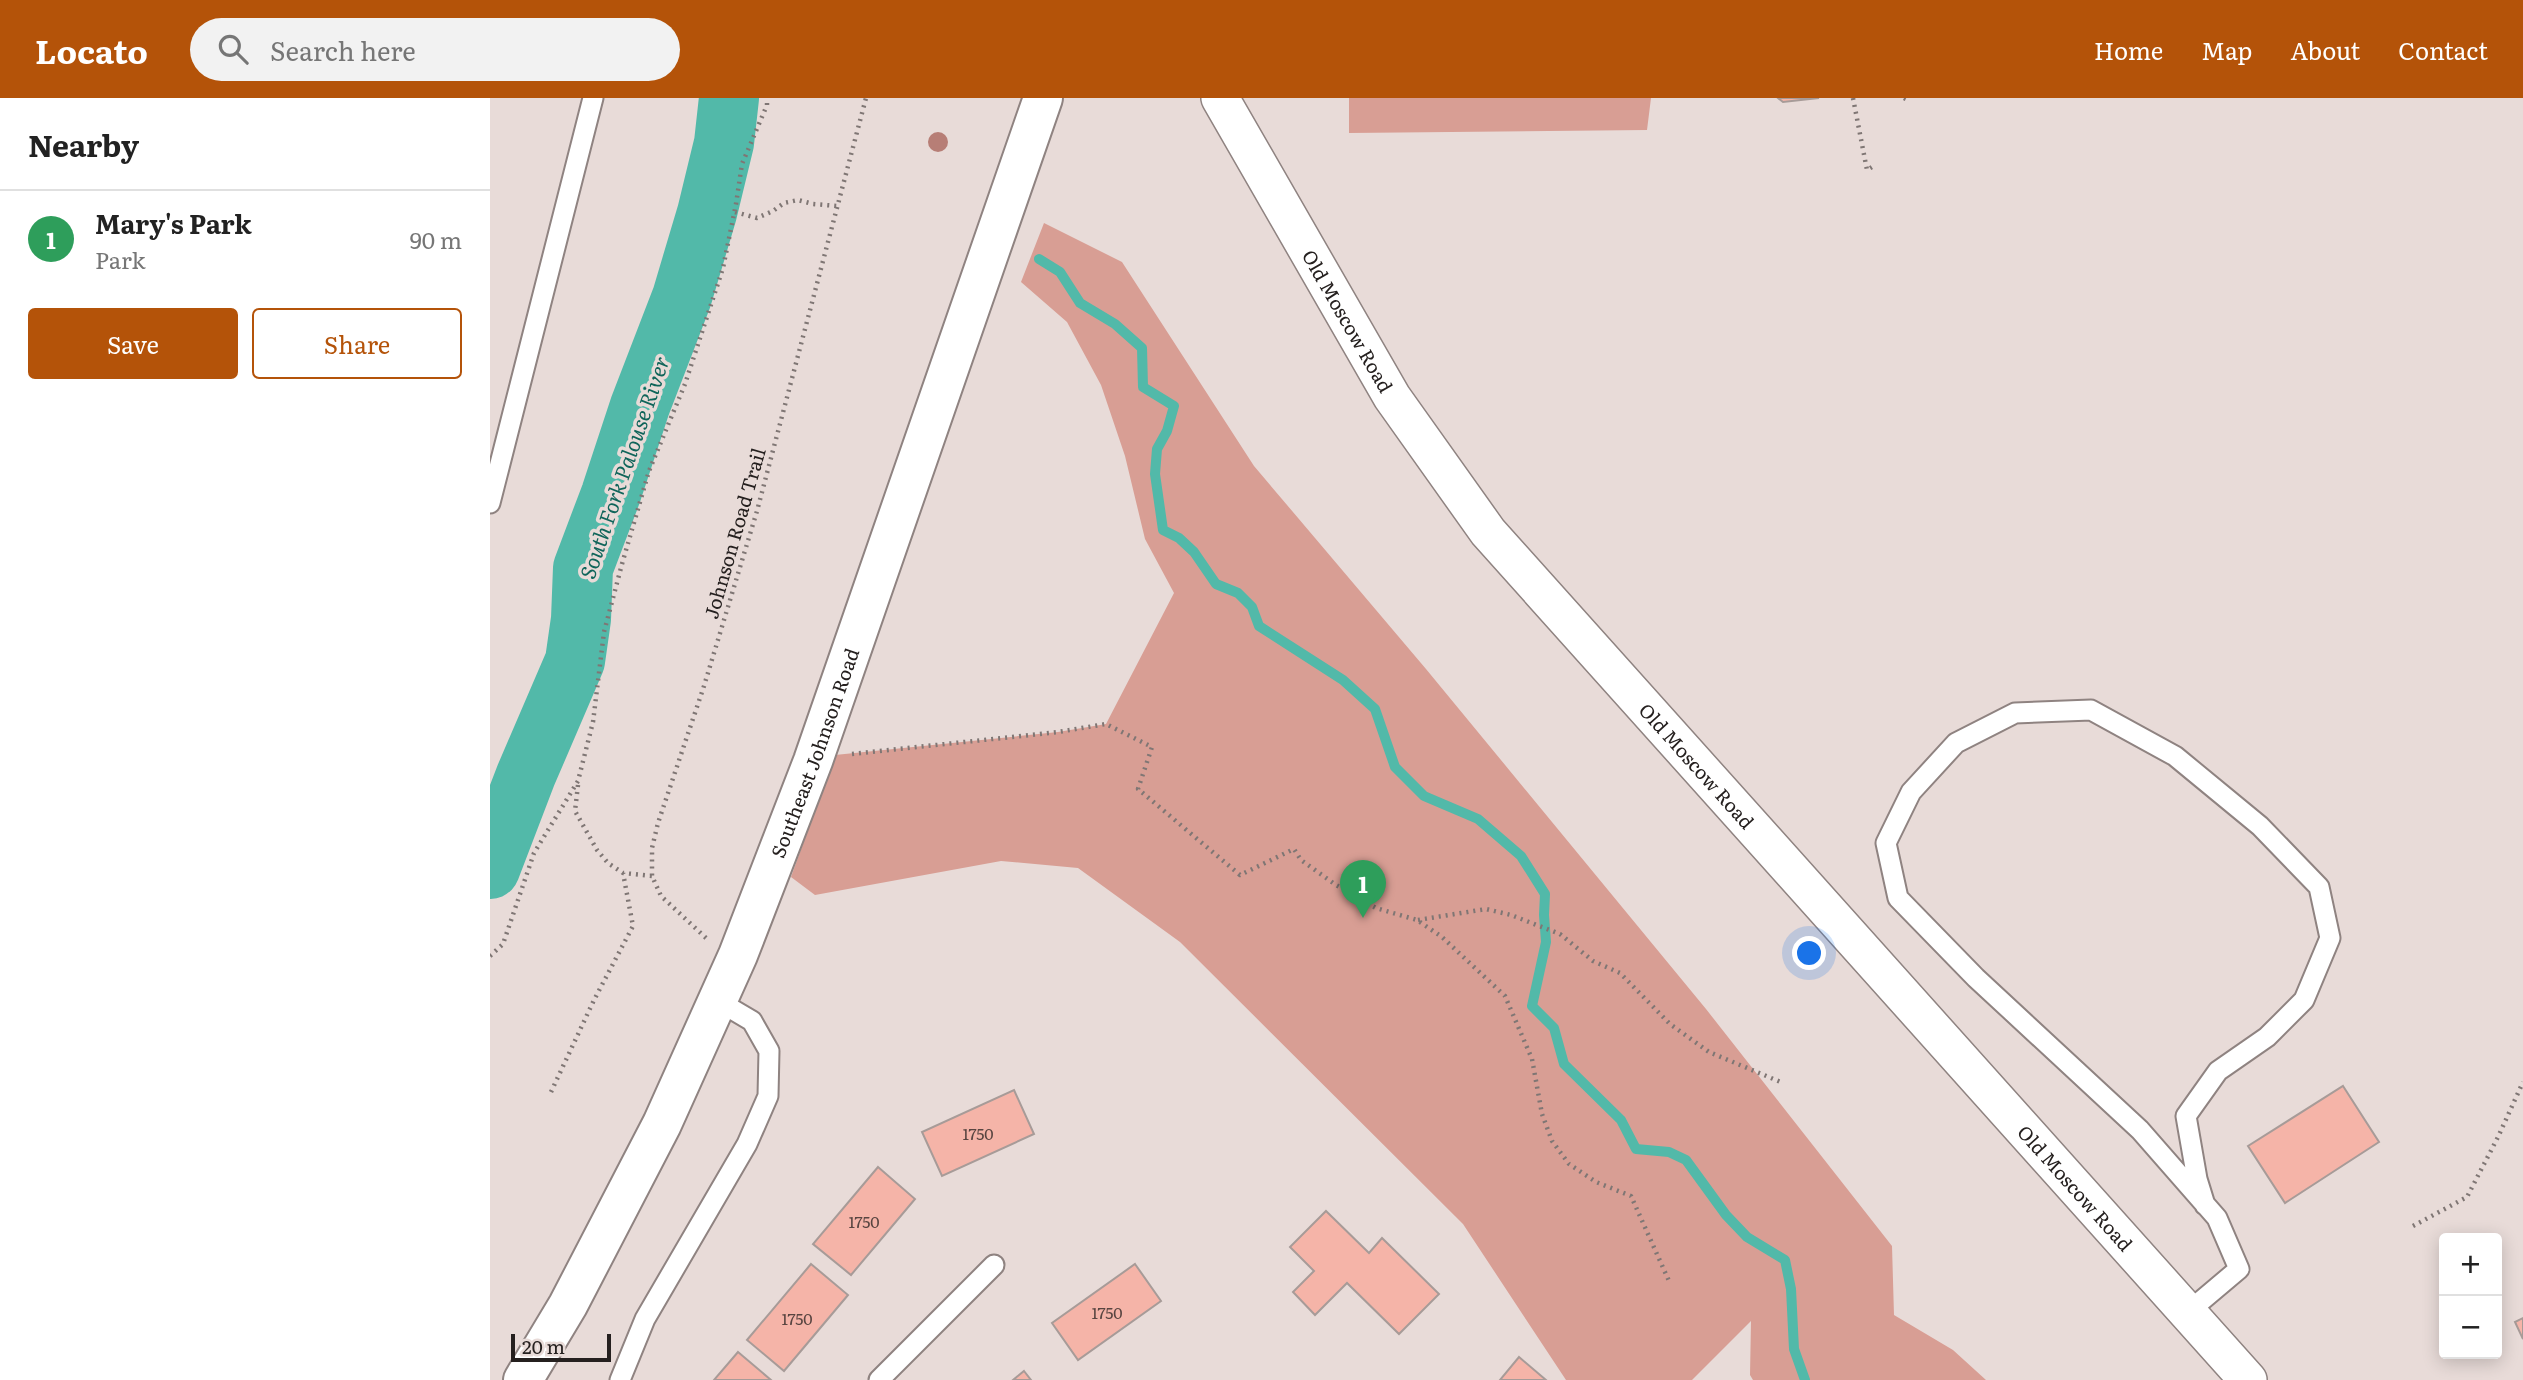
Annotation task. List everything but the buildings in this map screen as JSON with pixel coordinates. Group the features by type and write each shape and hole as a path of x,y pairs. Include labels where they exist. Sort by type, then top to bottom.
{"street":[{"name":"Southeast Johnson Road","path":"523,1380 602,1242 662,1124 718,1001 813,761 1043,98"},
{"name":"Old Moscow Road","path":"1220,98 1392,397 1488,532 2248,1380"}],"lane":[{"path":"490,503 593,98"},
{"path":"2188,1312 2239,1269 2217,1218 2205,1205 2140,1130 1976,978 1898,898 1886,843 1911,792 1956,743 2015,713 2091,710 2175,756 2260,826 2319,887 2330,938 2304,1000 2267,1037 2218,1070 2186,1116 2197,1179 2205,1205"},
{"path":"620,1380 645,1319 747,1144 768,1096 769,1051 752,1021 718,1001"},
{"path":"879,1380 994,1265"}],"path":[{"path":"710,940 700,934 661,896 652,876 623,873 608,863 597,850 575,811 578,781 593,722 604,632 616,587 649,471 685,384 723,268 742,164 767,106 767,98"},
{"name":"Johnson Road Trail","path":"652,876 652,848 658,823 704,686 757,510 866,98"},
{"path":"1853,98 1867,170 1872,167"},
{"path":"735,212 757,218 784,203 798,200 837,206"},
{"path":"849,754 1058,732 1106,724 1152,747 1139,789 1240,875 1294,849 1301,860 1336,885 1376,908 1417,920 1442,937 1505,996 1532,1059 1542,1114 1552,1141 1569,1164 1596,1182 1631,1196 1669,1281"},
{"path":"490,956 503,944 534,853 578,781"},
{"path":"551,1092 594,1000 633,926 623,873"},
{"path":"1417,920 1486,909 1511,915 1560,934 1593,961 1620,974 1670,1024 1709,1052 1783,1083"},
{"path":"2413,1226 2468,1197 2523,1082"}],"shaded area":[{"path":"1349,98 1651,98 1647,130 1349,133"},
{"path":"1044,223 1122,262 1254,466 1426,669 1706,1009 1892,1246 1894,1315 1953,1350 1986,1380 1753,1380 1750,1375 1751,1321 1692,1380 1566,1380 1463,1224 1180,942 1078,868 1001,861 815,895 791,877 835,755 1058,732 1106,724 1174,593 1145,539 1125,456 1101,385 1067,322 1021,282"}],"waterway":[{"name":"South Fork Palouse River","path":"490,869 526,775 575,661 581,619 583,568 682,297 724,143 729,98"},
{"path":"1039,259 1060,272 1080,303 1115,324 1142,348 1143,387 1174,406 1167,431 1157,449 1155,474 1163,530 1179,538 1194,552 1216,584 1238,593 1252,607 1259,626 1343,680 1375,709 1395,767 1424,796 1478,819 1521,856 1545,894 1546,942 1532,1006 1554,1028 1564,1064 1621,1120 1636,1149 1669,1152 1686,1160 1726,1215 1747,1237 1785,1260 1791,1289 1794,1349 1805,1380"}],"place":[{"name":"Mary's Park","path":"1363,918"}]}
